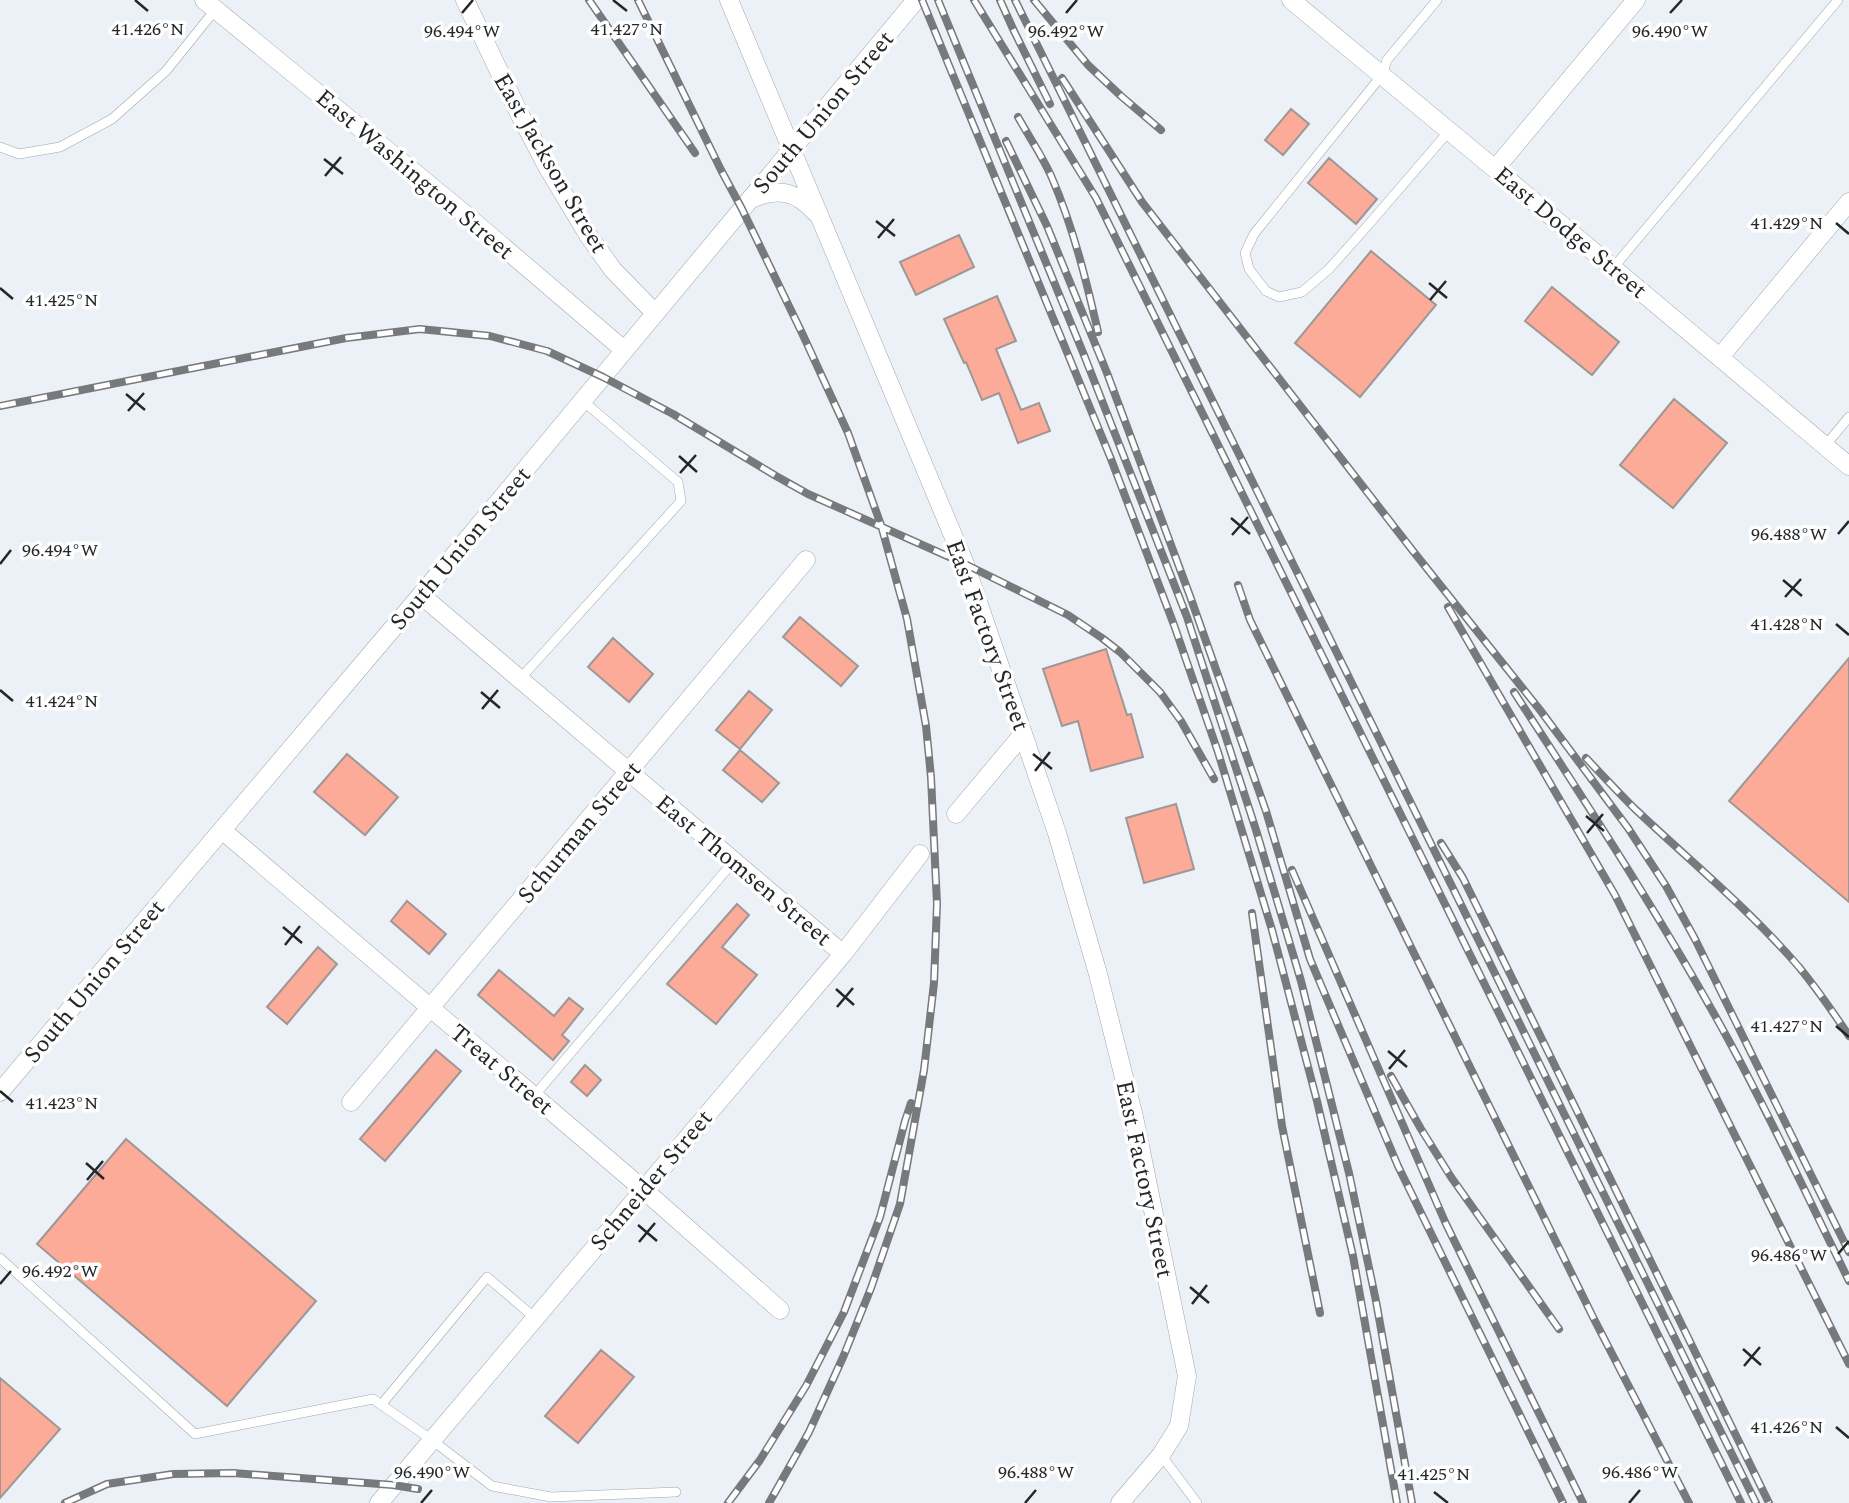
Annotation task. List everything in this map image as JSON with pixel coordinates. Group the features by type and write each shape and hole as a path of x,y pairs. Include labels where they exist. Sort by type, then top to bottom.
{"street":[{"name":"East Jackson Street","path":"465,0 519,113 588,235 613,270 655,313"},
{"name":"East Factory Street","path":"729,0 965,564 1057,833 1098,974 1134,1117 1187,1376 1179,1426 1161,1455 1120,1503"},
{"name":"South Union Street","path":"0,1093 421,595 916,0"},
{"name":"East Dodge Street","path":"1291,0 1849,466"},
{"path":"1495,169 1636,0"},
{"name":"East Washington Street","path":"209,5 460,210 624,350"},
{"path":"751,199 768,192 787,193 806,203 822,218"},
{"path":"1720,357 1849,202"},
{"name":"Schurman Street","path":"351,1102 806,560"},
{"name":"East Thomsen Street","path":"421,595 843,954"},
{"path":"956,814 1023,734"},
{"name":"Treat Street","path":"222,831 644,1190 780,1310"},
{"name":"Schneider Street","path":"379,1503 843,954 920,854"}],"lane":[{"path":"1437,0 1387,60 1382,75 1254,234 1245,253 1249,269 1266,291 1279,297 1302,292 1329,269 1449,131"},
{"path":"1612,268 1838,0"},
{"path":"0,147 19,154 60,146 112,119 166,71 209,5"},
{"path":"520,679 681,500 678,482 583,401"},
{"path":"1825,446 1849,417"},
{"path":"534,1096 734,861"},
{"path":"0,1258 195,1434 373,1399 492,1486 551,1497 676,1492"},
{"path":"381,1405 487,1277 535,1318"},
{"path":"1161,1455 1197,1503"}],"building":[{"path":"1291,109 1309,124 1283,155 1265,140"},
{"path":"1329,158 1377,199 1356,224 1308,183"},
{"path":"959,235 974,267 916,295 900,262"},
{"path":"1371,251 1436,305 1360,397 1295,343"},
{"path":"1552,287 1619,342 1592,375 1525,321"},
{"path":"997,296 1016,341 996,349 1021,410 1039,403 1050,431 1018,443 999,393 982,400 944,319"},
{"path":"1674,399 1727,443 1673,508 1620,465"},
{"path":"800,617 858,666 841,686 783,637"},
{"path":"613,638 653,674 629,702 588,667"},
{"path":"1106,649 1127,715 1131,714 1143,757 1091,771 1078,721 1062,726 1043,669"},
{"path":"1849,658 1849,902 1729,801"},
{"path":"749,691 772,710 740,749 716,730"},
{"path":"740,750 779,783 762,802 723,770"},
{"path":"347,754 398,797 365,835 314,792"},
{"path":"1176,804 1194,869 1144,883 1126,818"},
{"path":"407,901 446,934 429,954 391,921"},
{"path":"737,904 749,915 722,947 757,975 716,1024 667,984"},
{"path":"318,947 337,964 287,1024 267,1007"},
{"path":"499,970 554,1016 569,998 583,1009 562,1035 569,1041 553,1060 478,995"},
{"path":"436,1050 461,1071 385,1161 360,1139"},
{"path":"585,1065 601,1080 587,1096 571,1082"},
{"path":"126,1139 316,1301 227,1406 37,1244"},
{"path":"601,1350 634,1377 578,1443 545,1416"},
{"path":"0,1378 60,1429 0,1498"}],"railway":[{"path":"589,0 695,153"},
{"path":"638,0 742,209 848,433 881,525 907,619 926,726 931,777 937,904 934,983 924,1070 900,1204 844,1355 809,1432 769,1503"},
{"path":"922,0 1111,459 1174,625 1218,752 1272,930 1317,1101 1353,1256 1397,1503"},
{"path":"938,0 1084,355 1187,617 1256,830 1301,981 1349,1173 1376,1301 1412,1503"},
{"path":"974,0 1096,198 1741,1503"},
{"path":"1000,0 1050,104"},
{"path":"1015,0 1756,1503"},
{"path":"1034,0 1088,65 1161,130"},
{"path":"1062,78 1142,202 1540,710 1628,828 1666,886 1695,939 1849,1252"},
{"path":"1018,117 1044,162 1060,197 1089,292 1098,332"},
{"path":"1006,141 1047,226 1107,373 1190,596 1266,811 1310,959 1398,1166 1563,1503"},
{"path":"0,406 346,338 420,329 490,336 547,351 673,414 808,494 965,564 1068,615 1120,652 1160,692 1181,721 1214,779"},
{"path":"1238,585 1250,620 1278,677 1594,1319 1689,1503"},
{"path":"1448,607 1615,895 1849,1364"},
{"path":"1514,692 1678,951 1728,1039 1849,1281"},
{"path":"1586,758 1634,808 1740,905 1780,946 1799,967 1849,1036"},
{"path":"1441,843 1463,878 1769,1503"},
{"path":"1292,870 1446,1224 1583,1503"},
{"path":"1252,913 1282,1126 1320,1313"},
{"path":"1391,1076 1451,1177 1559,1329"},
{"path":"728,1503 760,1460 806,1386 844,1312 880,1217 911,1103"},
{"path":"65,1503 107,1484 173,1474 233,1473 418,1489"}]}
